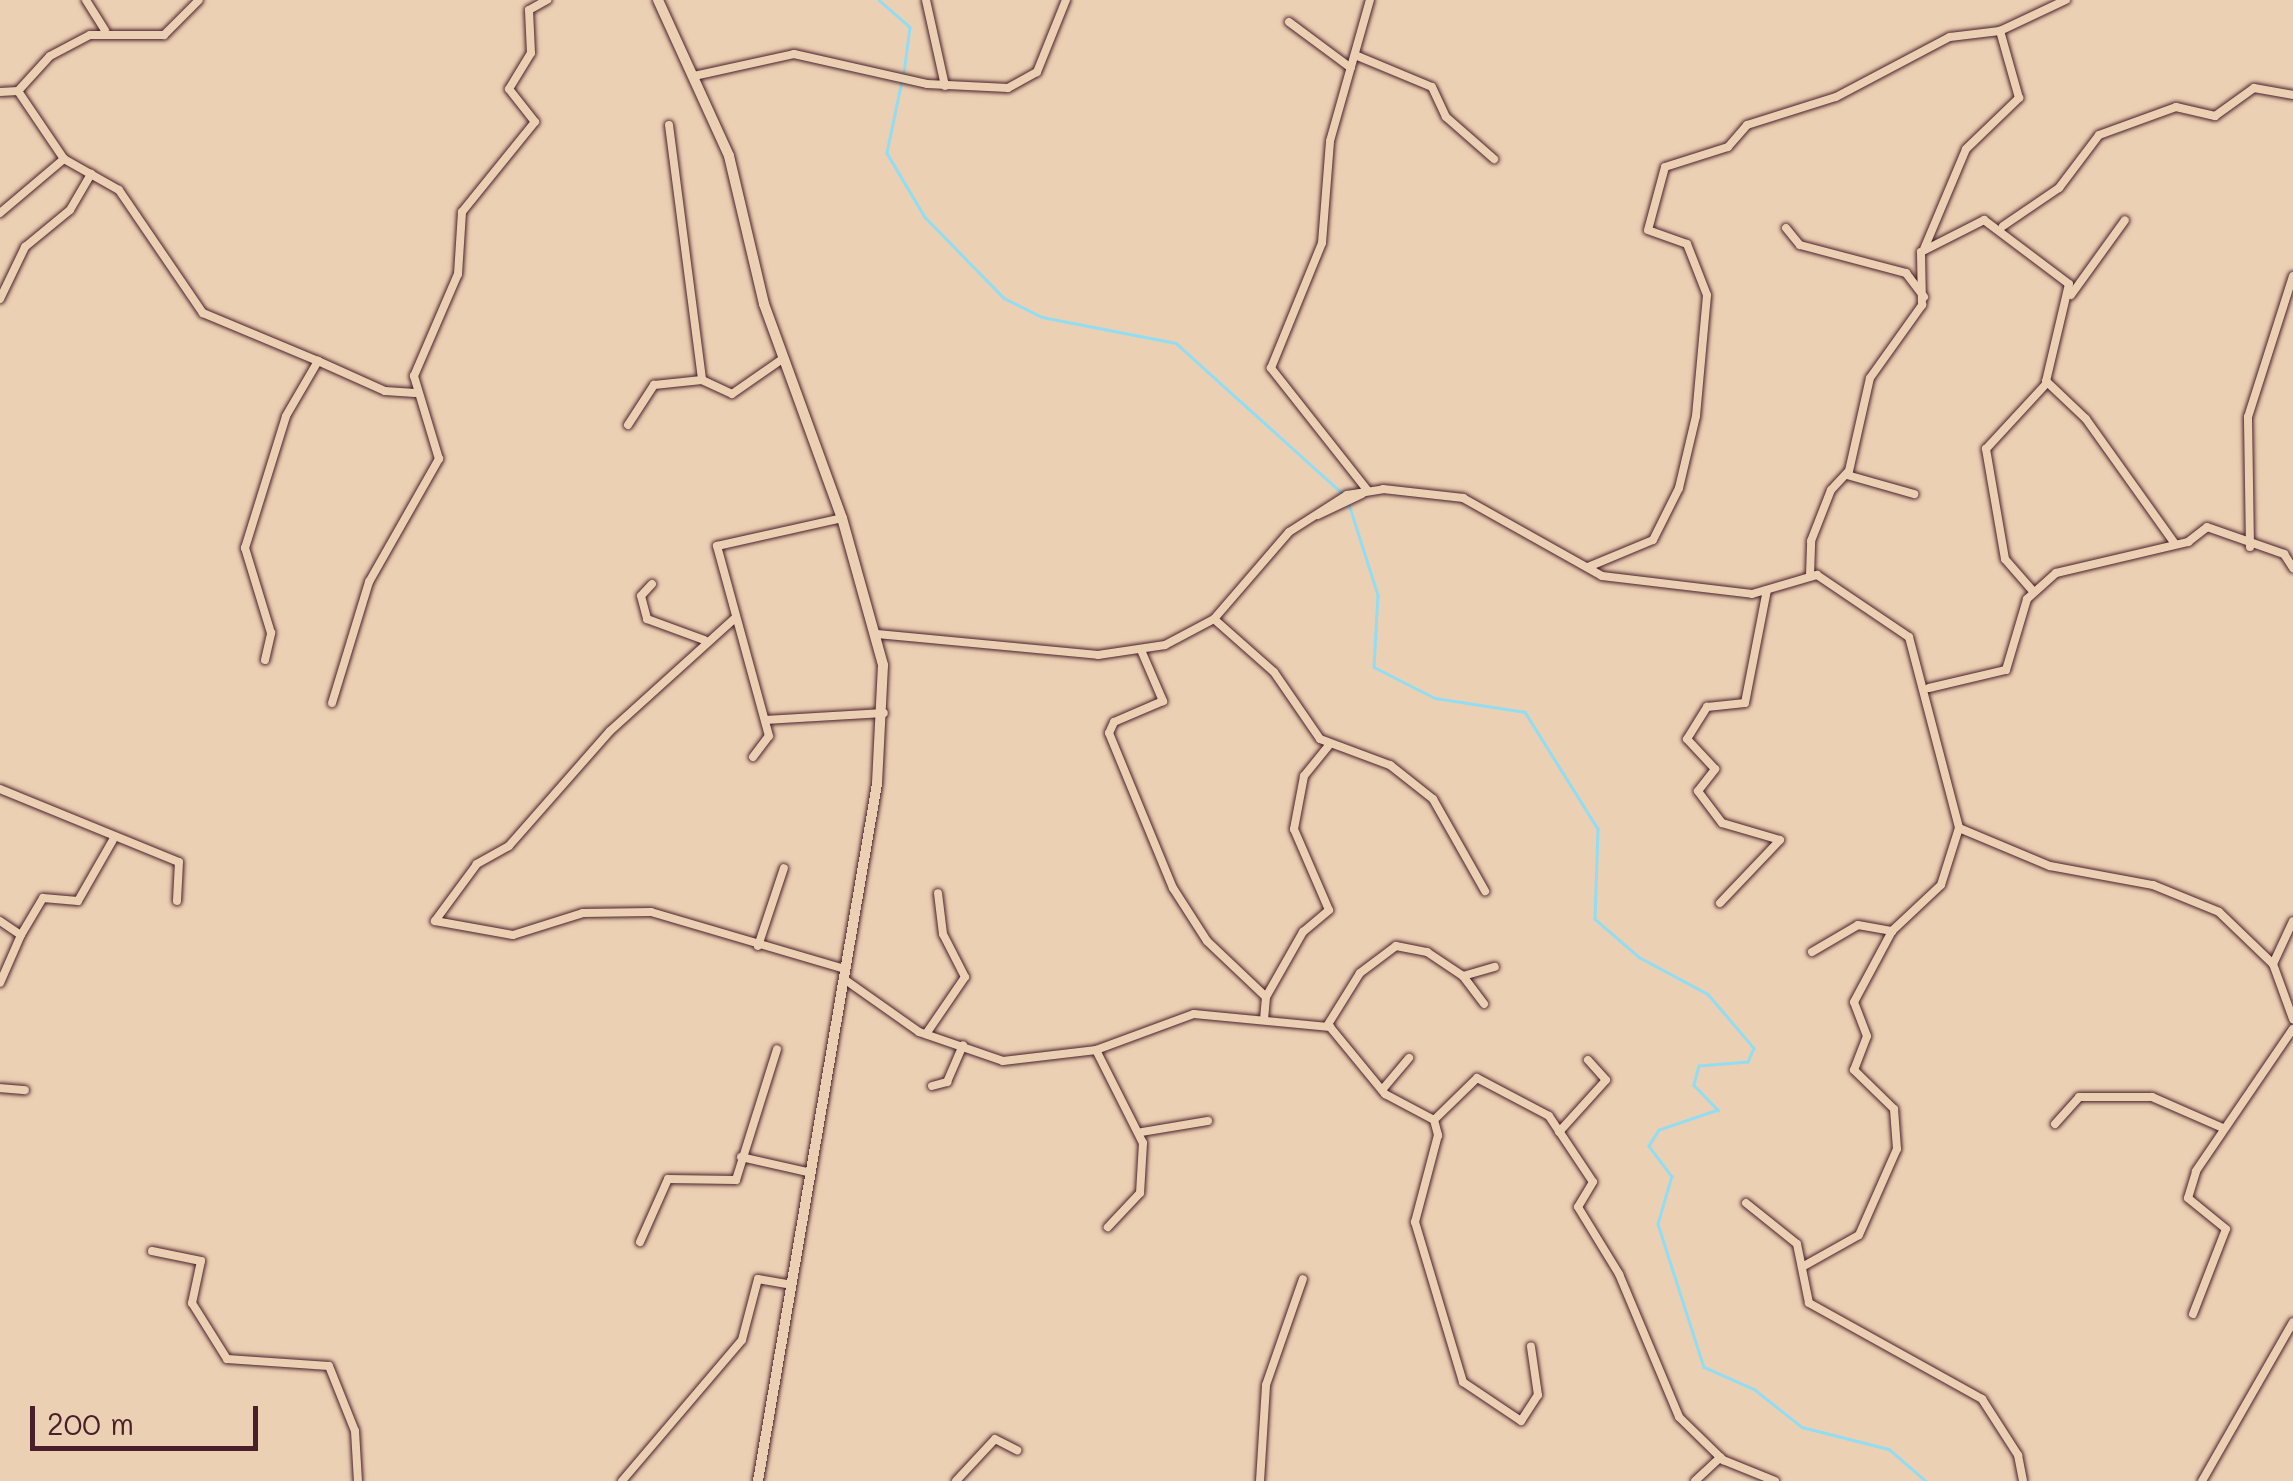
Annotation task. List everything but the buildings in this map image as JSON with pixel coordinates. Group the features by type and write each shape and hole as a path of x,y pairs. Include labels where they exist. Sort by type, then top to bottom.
{"street":[{"path":"86,0 106,31"},
{"path":"0,92 18,91 55,52 106,31 155,38 199,0"},
{"path":"332,702 368,582 439,458 414,393 458,274 460,218 535,122 508,88 532,53 530,10 547,0"},
{"path":"658,0 728,156 781,360 842,518 877,634 884,713 844,974 787,1284 758,1481"},
{"path":"926,0 945,86"},
{"path":"694,76 792,54 927,84 1029,81 1066,0"},
{"path":"1365,492 1271,368 1322,243 1330,141 1370,0"},
{"path":"1588,567 1652,540 1679,488 1696,416 1707,295 1687,244 1648,230 1665,167 1728,147 1746,125 1836,98 1950,37 2000,31 2066,0"},
{"path":"1289,22 1351,68"},
{"path":"1810,575 1810,541 1847,475 1870,378 1924,297 1924,249 1966,149 2019,98 2000,31"},
{"path":"1355,55 1432,87 1446,117 1494,159"},
{"path":"2003,226 2059,188 2099,135 2176,106 2215,116 2254,88 2293,95"},
{"path":"18,91 64,158 119,190 203,312 385,391 414,393"},
{"path":"669,125 702,380"},
{"path":"0,213 64,158"},
{"path":"0,298 26,247 70,210 91,174"},
{"path":"2032,590 2005,559 1986,445 2047,383 2052,336 2070,295 2125,220"},
{"path":"1924,249 1978,221 2003,226 2066,280 2070,295"},
{"path":"1786,228 1800,245 1908,274 1924,297"},
{"path":"2250,547 2248,417 2293,276"},
{"path":"628,425 654,386 702,380 732,394 781,360"},
{"path":"265,660 271,632 245,548 286,416 318,361"},
{"path":"2047,383 2086,419 2176,544"},
{"path":"1847,475 1914,494"},
{"path":"877,634 1077,654 1141,650 1214,619 1283,537 1365,492 1463,498 1614,578 1767,590 1810,575 1902,628 1928,688 1959,828 1941,885 1892,931 1854,1002 1867,1036 1854,1070 1894,1109 1897,1149 1859,1235 1802,1267"},
{"path":"752,757 769,743 734,620 718,543 754,544 842,518"},
{"path":"1928,688 2006,670 2032,590 2056,573 2176,544 2207,526 2250,547 2284,554 2293,568"},
{"path":"652,584 641,594 647,619 704,640"},
{"path":"1720,904 1780,840 1722,823 1698,791 1715,769 1686,739 1707,708 1745,704 1767,590"},
{"path":"1214,619 1274,672 1329,745 1390,764 1433,799 1485,891"},
{"path":"734,620 704,640 509,846 478,864 435,920 513,935 583,913 635,911 844,974 926,1034 1002,1062 1096,1050 1188,1015 1328,1026 1382,1090 1434,1120 1438,1135 1415,1222 1462,1382 1521,1421 1538,1396 1530,1347"},
{"path":"1141,650 1164,699 1109,733 1186,912 1266,997"},
{"path":"765,720 884,713"},
{"path":"1264,1018 1266,997 1303,932 1329,910 1294,828 1304,776 1329,745"},
{"path":"0,789 112,840 182,864 176,902"},
{"path":"1959,828 2050,866 2188,898 2244,930 2273,964 2293,1019"},
{"path":"0,983 43,898 78,901 112,840"},
{"path":"758,946 784,868"},
{"path":"926,1034 964,977 943,934 938,893"},
{"path":"0,921 21,935"},
{"path":"2273,964 2293,922"},
{"path":"1812,952 1858,925 1892,931"},
{"path":"1328,1026 1360,973 1380,966 1396,946 1463,976 1484,1004"},
{"path":"1463,976 1495,967"},
{"path":"2193,1314 2226,1229 2189,1195 2223,1128 2293,1030"},
{"path":"932,1086 947,1082 964,1046"},
{"path":"640,1242 668,1178 734,1182 777,1049"},
{"path":"1096,1050 1142,1132 1140,1193 1108,1227"},
{"path":"1382,1090 1409,1058"},
{"path":"1560,1132 1606,1080 1588,1060"},
{"path":"1434,1120 1481,1078 1549,1116 1594,1182 1578,1207 1620,1274 1634,1327 1679,1417 1720,1457 1775,1481"},
{"path":"0,1088 25,1090"},
{"path":"2055,1124 2072,1099 2152,1097 2181,1102 2223,1128"},
{"path":"1142,1132 1208,1121"},
{"path":"741,1157 807,1172"},
{"path":"1746,1203 1796,1244 1809,1302 1982,1400 2018,1455 2023,1481"},
{"path":"152,1251 201,1261 192,1303 227,1359 329,1366 355,1431 358,1481"},
{"path":"622,1481 745,1336 758,1279 787,1284"},
{"path":"1260,1481 1266,1386 1303,1279"},
{"path":"2202,1481 2293,1322"},
{"path":"956,1481 995,1439 1017,1450"},
{"path":"1695,1481 1720,1457"}],"waterway":[{"path":"879,0 910,27 904,73"},
{"path":"902,81 887,153 925,217 1004,298 1042,317 1176,343 1342,493"},
{"path":"1349,504 1378,595 1374,667 1435,698 1525,712 1598,829 1595,919 1639,957 1708,994 1754,1048 1748,1062 1699,1066 1694,1085 1718,1110 1659,1130 1649,1146 1672,1176 1658,1224 1704,1367 1754,1389 1802,1427 1889,1449 1926,1481"}]}
